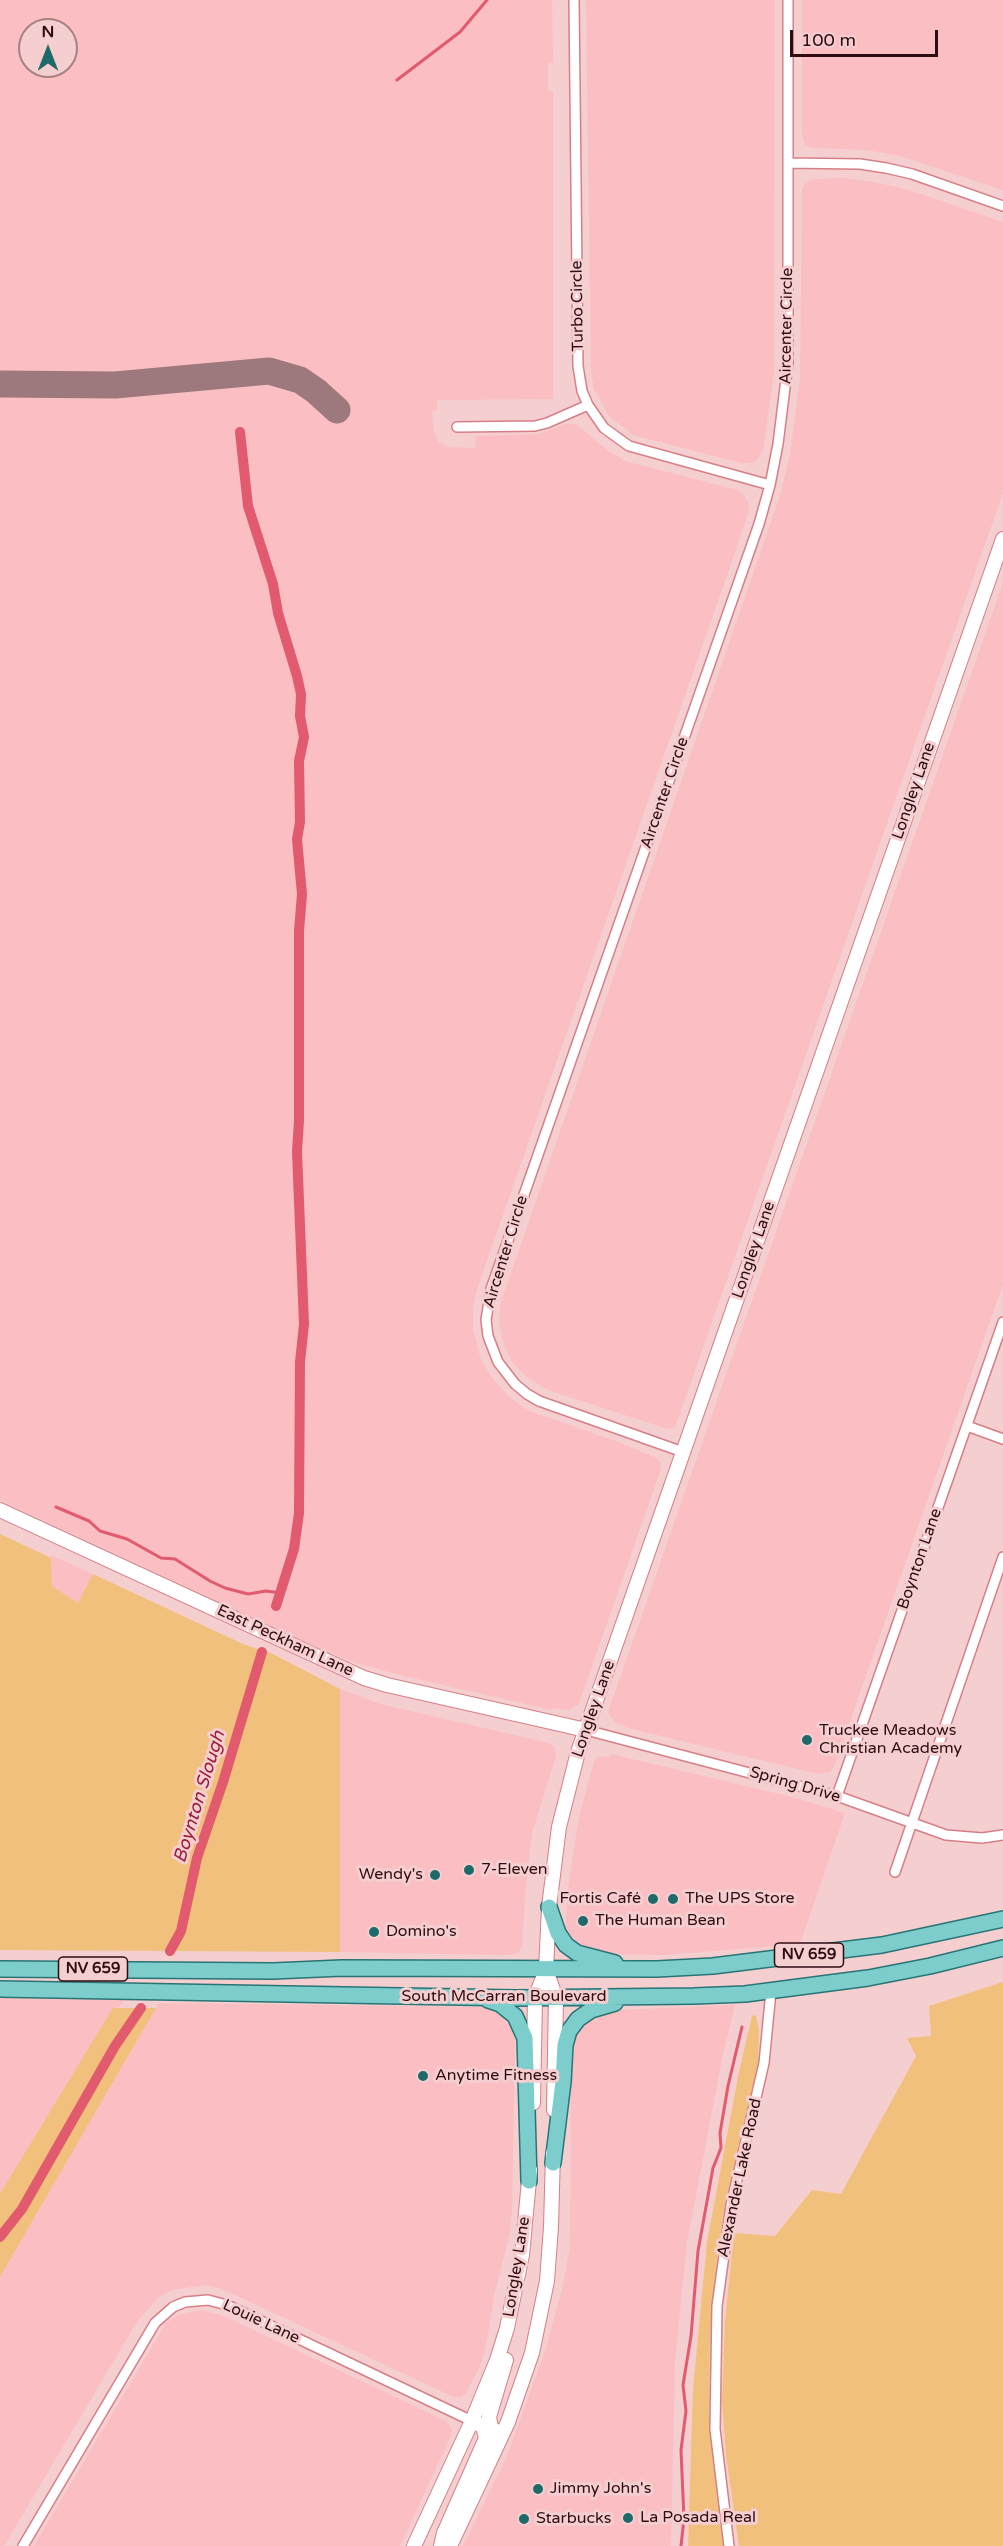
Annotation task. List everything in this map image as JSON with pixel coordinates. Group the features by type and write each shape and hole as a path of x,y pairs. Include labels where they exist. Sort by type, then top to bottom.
{"main road":[{"name":"Longley Lane","path":"414,2546 472,2421 497,2360 507,2328 522,2255 529,2181 536,1998 546,1970 549,1907 560,1827 585,1730 1003,539"},
{"name":"East Peckham Lane","path":"0,1510 364,1678 585,1730"},
{"path":"549,1907 558,1933 566,1945 577,1953 615,1963 657,1969"},
{"name":"South McCarran Boulevard","path":"0,1969 273,1971 342,1968 657,1969 714,1965 882,1945 1003,1919"},
{"name":"South McCarran Boulevard","path":"0,1989 477,1998 646,1998 771,1991 868,1978 1003,1948"},
{"path":"0,1977 39,1976 75,1969"},
{"name":"Longley Lane","path":"450,2546 502,2435 521,2388 541,2316 551,2227 556,1998 546,1970"},
{"path":"477,1998 500,2004 515,2016 522,2029 526,2049 529,2181"},
{"path":"553,2163 565,2045 569,2031 578,2019 591,2010 646,1998"},
{"path":"502,2435 491,2428 489,2417 516,2329 523,2290 522,2255"},
{"path":"441,2546 444,2534 486,2438 483,2427 472,2421"}],"street":[{"name":"Turbo Circle","path":"574,0 578,366 582,391 588,405 604,428 629,446 770,485"},
{"name":"Aircenter Circle","path":"683,1452 539,1401 526,1394 505,1374 492,1349 486,1320 487,1304 759,524 770,485 780,434 788,363 788,0"},
{"path":"788,163 860,164 886,168 912,174 1003,206"},
{"path":"457,427 535,426 588,405"},
{"name":"Boynton Lane","path":"837,1796 1003,1322"},
{"path":"967,1426 1003,1439"},
{"path":"895,1872 1003,1557"},
{"name":"Spring Drive","path":"585,1730 837,1796 929,1830 964,1837 1003,1835"},
{"name":"Alexander Lake Road","path":"729,2546 715,2429 717,2307 731,2205 764,2063 771,1991"},
{"name":"Louie Lane","path":"22,2546 155,2323 173,2307 185,2302 208,2300 227,2305 472,2421"}],"shaded area":[{"path":"0,0 552,0 553,63 548,63 548,90 553,92 553,399 437,400 437,410 432,412 434,432 438,441 448,447 475,448 476,437 479,436 538,434 566,424 576,424 607,450 625,461 737,490 748,502 749,511 730,567 477,1289 473,1308 473,1330 481,1360 492,1378 508,1396 529,1411 621,1443 661,1462 660,1472 578,1706 575,1705 570,1710 553,1708 552,1710 400,1675 356,1663 0,1500"},
{"path":"586,0 775,0 774,371 763,451 752,463 741,463 633,435 609,416 594,389 591,372"},
{"path":"802,0 1003,0 1003,190 901,156 867,150 814,148 805,145 802,135"},
{"path":"843,178 909,190 1003,222 1003,493 675,1427 668,1429 546,1389 527,1377 513,1363 504,1345 499,1323 500,1305 780,496 790,454 800,379 802,188 813,179"},
{"path":"1003,583 1003,1284 834,1767 829,1772 818,1774 628,1728 615,1722 608,1712"},
{"path":"0,1534 51,1558 52,1586 78,1603 93,1574 243,1644 273,1654 340,1689 340,1952 0,1950"},
{"path":"51,1555 93,1574 78,1603 52,1586"},
{"path":"340,1689 380,1704 549,1743 555,1748 556,1756 532,1833 522,1946 518,1953 510,1955 340,1952"},
{"path":"611,1754 792,1797 845,1813 800,1944 665,1955 610,1954 575,1943 566,1929 566,1920 578,1821 594,1761 597,1757 611,1756"},
{"path":"1003,1982 1003,2546 739,2546 726,2455 722,2401 725,2321 734,2233 775,2236 812,2190 841,2194 916,2056 907,2038 931,2036 929,2006"},
{"path":"0,1998 124,1999 0,2208"},
{"path":"159,2003 482,2007 502,2017 512,2030 515,2040 512,2209 510,2232 481,2364 466,2393 460,2397 454,2397 220,2288 205,2285 172,2290 159,2297 138,2320 4,2546 0,2546 0,2277"},
{"path":"735,2005 723,2054 687,2242 675,2362 671,2546 463,2546 507,2456 546,2349 563,2285 570,2246 571,2054 577,2031 592,2016 615,2010"},
{"path":"113,2008 156,2008 0,2277 0,2194"},
{"path":"756,2015 759,2031 758,2064 725,2204 716,2267 710,2338 709,2417 724,2546 688,2546 693,2390 707,2242 739,2072 752,2016"},
{"path":"202,2310 226,2317 446,2421 452,2432 400,2546 34,2546 166,2323 178,2315"}],"waterway":[{"path":"397,80 460,32 487,0"},
{"path":"240,432 248,506 273,584 278,613 297,676 301,694 300,716 304,737 299,761 300,822 297,839 302,894 299,931 297,1152 304,1324 300,1362 299,1513 294,1549 276,1606"},
{"path":"56,1507 89,1521 100,1531 127,1539 161,1558 175,1559 225,1588 248,1594 266,1591 281,1593"},
{"name":"Boynton Slough","path":"170,1951 181,1931 197,1858 223,1782 262,1652"},
{"name":"Boynton Slough","path":"0,2237 22,2209 115,2046 141,2008"},
{"path":"681,2546 684,2519 681,2450 686,2411 683,2385 691,2336 698,2251 713,2168 721,2148 720,2133 728,2086 742,2027"}],"taxiway":[{"path":"0,384 115,385 269,371 300,380 337,410"}],"place":[{"name":"Truckee Meadows Christian Academy","path":"807,1740"},
{"name":"7-Eleven","path":"469,1870"},
{"name":"Wendy's","path":"435,1875"},
{"name":"Fortis Café","path":"653,1899"},
{"name":"The UPS Store","path":"673,1899"},
{"name":"The Human Bean","path":"583,1921"},
{"name":"Domino's","path":"374,1932"},
{"name":"Anytime Fitness","path":"423,2076"},
{"name":"Jimmy John's","path":"538,2489"},
{"name":"La Posada Real","path":"628,2518"},
{"name":"Starbucks","path":"524,2519"}]}
